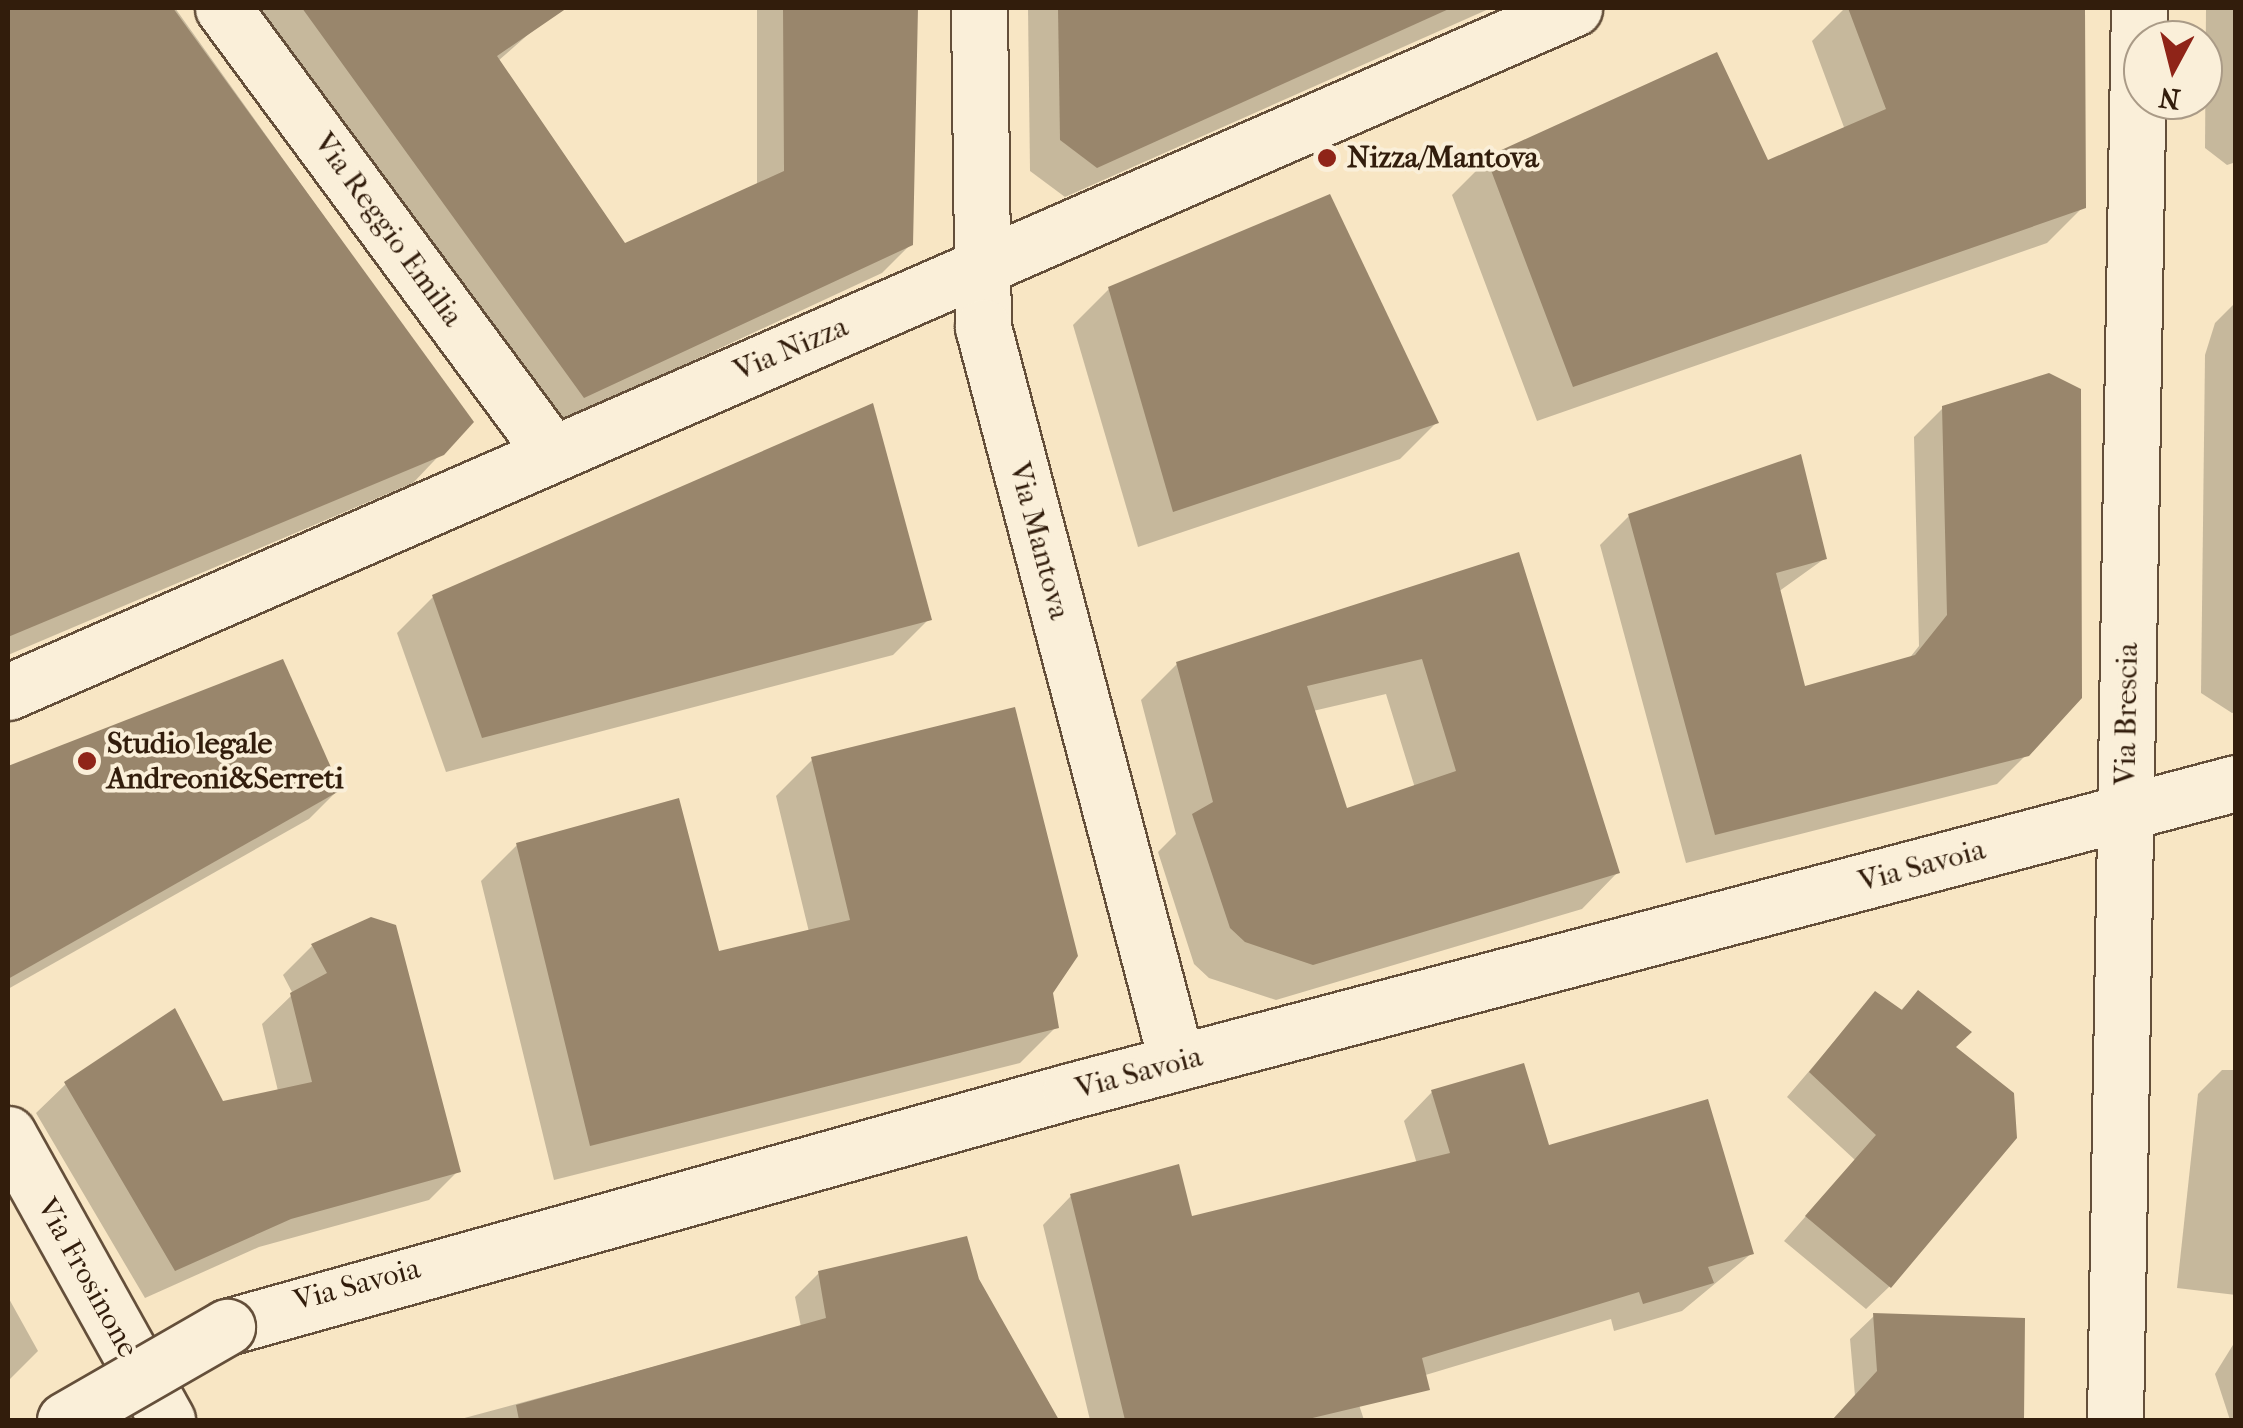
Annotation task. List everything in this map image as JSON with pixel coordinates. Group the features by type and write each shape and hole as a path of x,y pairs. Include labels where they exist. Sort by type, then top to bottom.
{"street":[{"name":"Via Reggio Emilia","path":"223,8 552,452"},
{"name":"Via Mantova","path":"979,8 983,326 1177,1063"},
{"name":"Via Nizza","path":"8,692 1574,8"},
{"name":"Via Brescia","path":"2116,1420 2139,8"},
{"name":"Via Savoia","path":"64,1420 227,1327 1177,1063 2236,783"},
{"name":"Via Frosinone","path":"8,1134 168,1420"}],"building":[{"path":"8,8 173,8 474,422 444,455 8,637"},
{"path":"302,8 567,8 497,56 625,243 784,171 783,8 918,8 913,245 584,398"},
{"path":"1058,8 1451,8 1097,168 1060,140"},
{"path":"1848,8 2085,8 2086,208 1573,387 1486,157 1717,52 1768,160 1886,109"},
{"path":"1330,194 1439,423 1173,512 1108,287"},
{"path":"2049,373 2081,389 2082,698 2029,756 1715,835 1628,514 1801,454 1827,559 1776,573 1805,686 1915,655 1947,615 1942,406"},
{"path":"873,403 932,620 482,738 432,595"},
{"path":"1519,552 1620,873 1313,965 1245,942 1230,928 1192,814 1213,802 1176,662","holes":["1422,659 1456,771 1347,808 1307,686"]},
{"path":"283,659 341,790 8,979 8,766"},
{"path":"1015,707 1078,956 1053,993 1059,1028 590,1146 516,843 679,798 719,951 850,920 811,757"},
{"path":"371,917 396,925 461,1172 291,1219 175,1271 64,1082 175,1008 223,1101 312,1082 290,993 327,973 311,944"},
{"path":"1918,990 1972,1032 1956,1047 2014,1093 2017,1138 1891,1288 1805,1216 1876,1135 1809,1072 1875,991 1902,1010"},
{"path":"1524,1063 1549,1145 1708,1099 1754,1254 1708,1267 1714,1283 1643,1304 1639,1292 1422,1358 1430,1390 1304,1420 1125,1420 1070,1194 1179,1164 1192,1216 1450,1153 1431,1090"},
{"path":"967,1236 979,1279 1059,1420 519,1420 516,1405 826,1318 818,1271"},
{"path":"1873,1313 2025,1318 2024,1420 1832,1420 1877,1371"}],"place":[{"name":"Nizza/Mantova","path":"1327,158"},
{"name":"Studio legale Andreoni&Serreti","path":"87,761"}]}
